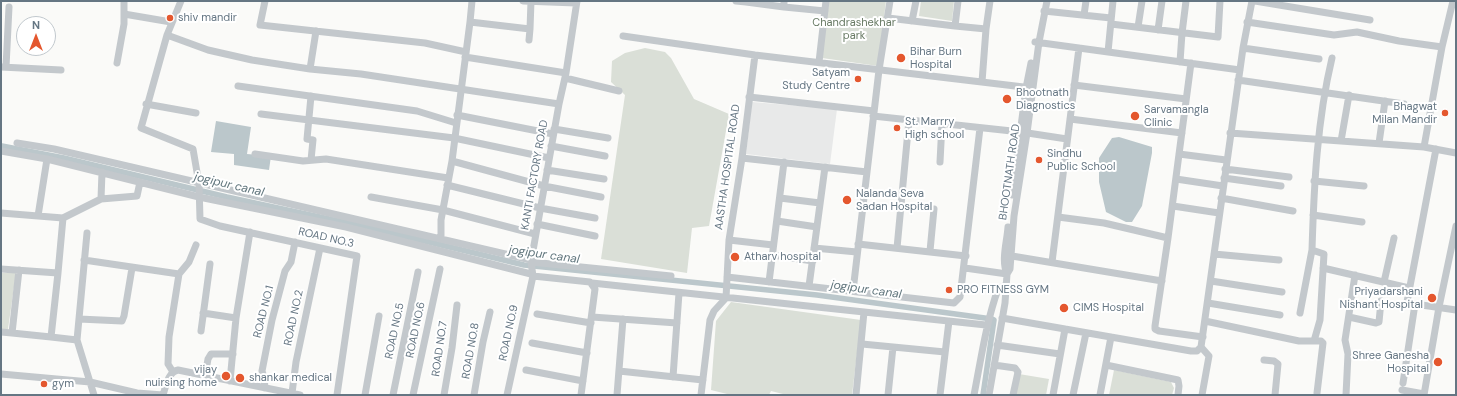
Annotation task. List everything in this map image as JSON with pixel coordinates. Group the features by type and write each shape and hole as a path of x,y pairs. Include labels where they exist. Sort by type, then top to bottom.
{"street":[{"path":"117,63 124,24 124,1"},
{"path":"181,1 171,22 146,104 141,128 194,149 199,185 198,196"},
{"path":"265,1 260,25 425,43 466,54 566,76 619,92"},
{"path":"441,239 441,220 452,161 472,1"},
{"path":"523,1 576,2"},
{"path":"529,40 531,1"},
{"path":"736,1 784,4 825,12"},
{"path":"819,62 826,1"},
{"path":"852,291 879,70 890,1"},
{"path":"912,21 916,1"},
{"path":"955,26 958,1"},
{"path":"982,82 986,29 990,1"},
{"name":"BHOOTNATH ROAD","path":"1037,42 1042,1"},
{"name":"BHOOTNATH ROAD","path":"989,395 1002,318 1007,274 1005,268 1014,216 1029,88 1046,1"},
{"path":"1084,15 1086,1"},
{"path":"1108,52 1113,1"},
{"path":"1138,27 1142,1"},
{"path":"1158,30 1162,1"},
{"path":"1180,62 1186,1"},
{"path":"1044,11 1084,15 1138,27 1218,37 1220,1"},
{"path":"1002,318 1191,351 1197,350 1201,347 1226,160 1247,22 1252,1"},
{"path":"1255,1 1370,20"},
{"path":"1424,147 1442,47 1453,1"},
{"name":"KANTI FACTORY ROAD","path":"531,268 535,234 551,146 566,76 576,2"},
{"path":"9,7 4,67 61,70"},
{"path":"124,14 171,22"},
{"path":"888,18 986,29"},
{"path":"470,22 530,29"},
{"path":"1247,22 1334,35 1357,32 1400,41 1442,47"},
{"path":"310,69 316,30"},
{"path":"167,35 208,50 252,60 310,69 361,74 559,104"},
{"path":"623,36 754,55 1029,88"},
{"path":"1037,42 1240,70"},
{"path":"1052,262 1079,48"},
{"path":"1243,48 1319,59"},
{"name":"AASTHA HOSPITAL ROAD","path":"726,295 729,240 742,158 754,55"},
{"path":"1300,313 1312,250 1314,181 1318,139 1332,58"},
{"path":"1191,63 1155,329 1159,331 1203,337"},
{"path":"1238,80 1404,104"},
{"path":"1074,85 1186,99"},
{"path":"238,86 417,111 457,119 608,138"},
{"path":"1341,141 1349,95"},
{"path":"311,96 306,139 313,140 311,160"},
{"path":"749,97 874,113 909,120 1024,132 1067,139"},
{"path":"1379,144 1385,101"},
{"path":"146,104 196,113"},
{"path":"261,114 454,138 549,158"},
{"path":"1070,119 1182,133"},
{"path":"897,248 909,120"},
{"path":"940,162 942,123"},
{"path":"726,279 809,286 954,303 960,297 965,268 980,128"},
{"path":"1230,133 1424,147 1456,153"},
{"path":"17,143 51,156 140,182 198,196 531,268 586,282 679,293 726,295 949,321 987,323"},
{"path":"551,146 606,156"},
{"path":"1436,149 1407,302 1456,310"},
{"path":"1,152 51,156 199,185 441,239 531,268 671,276"},
{"path":"255,154 303,161 326,159 448,182 540,208 595,218"},
{"path":"1179,154 1226,160"},
{"path":"38,216 51,156"},
{"path":"742,158 867,172"},
{"path":"452,161 544,186 601,197"},
{"path":"768,282 784,162"},
{"path":"809,286 825,167"},
{"path":"1225,169 1289,177"},
{"path":"547,170 604,179"},
{"path":"101,199 102,172"},
{"path":"1224,178 1281,186"},
{"path":"1176,179 1223,186"},
{"path":"1314,181 1364,186"},
{"path":"1,213 64,218 101,199 137,196 140,182"},
{"name":"ROAD NO.3","path":"198,196 200,219 220,226 357,256 337,395"},
{"path":"371,196 443,210 535,234"},
{"path":"780,198 820,203"},
{"path":"1221,198 1293,211"},
{"path":"1172,206 1219,213"},
{"path":"930,251 934,209"},
{"path":"1313,215 1362,222"},
{"path":"1058,216 1104,223 1168,238"},
{"path":"51,337 64,218"},
{"path":"776,221 817,227"},
{"path":"537,224 595,236"},
{"path":"1415,304 1402,386 1424,394 1439,307 1456,226"},
{"path":"230,381 236,318 250,232"},
{"path":"87,233 77,340 94,395"},
{"path":"1384,282 1394,238"},
{"path":"729,240 773,245"},
{"name":"ROAD NO.1","path":"265,388 262,371 272,320 285,271 291,262 296,242"},
{"path":"858,244 966,256"},
{"path":"196,245 189,262 179,274 169,337 168,364 175,371 265,388 279,393 295,394"},
{"name":"ROAD NO.2","path":"295,394 296,362 320,248"},
{"path":"814,248 857,252"},
{"path":"1312,250 1324,254 1320,320 1314,341"},
{"path":"1214,254 1279,260"},
{"path":"772,255 813,261"},
{"path":"1008,255 1162,281"},
{"path":"84,260 179,274"},
{"path":"201,331 210,264"},
{"path":"78,319 122,321 132,268"},
{"name":"ROAD NO.9","path":"507,395 531,268"},
{"path":"965,268 1007,274"},
{"path":"1323,268 1409,288"},
{"path":"1,269 58,273"},
{"name":"ROAD NO.6","path":"413,395 440,269"},
{"path":"12,333 19,270"},
{"name":"ROAD NO.5","path":"393,395 418,272"},
{"path":"1346,395 1348,354 1345,344 1355,275"},
{"path":"1211,281 1282,292"},
{"path":"581,395 595,290 592,283"},
{"path":"974,395 987,323 998,288 1006,285"},
{"path":"673,377 679,293"},
{"path":"701,395 710,320 714,311 726,295"},
{"path":"1349,317 1376,323 1378,322 1381,301"},
{"path":"1208,303 1280,315"},
{"name":"ROAD NO.7","path":"444,395 457,305"},
{"name":"ROAD NO.8","path":"474,395 490,312"},
{"path":"856,395 864,312"},
{"path":"203,313 236,318"},
{"path":"537,314 591,320 623,319 677,323"},
{"path":"365,395 379,316"},
{"path":"617,395 623,319"},
{"path":"940,395 949,321"},
{"path":"1205,321 1299,341 1321,341 1323,344 1317,393"},
{"path":"1053,395 1065,329"},
{"path":"1,332 77,340"},
{"path":"1073,395 1086,333"},
{"path":"1100,395 1111,338"},
{"path":"532,343 587,353"},
{"path":"862,344 945,352"},
{"path":"997,346 1060,354"},
{"path":"888,395 893,347"},
{"path":"1201,347 1209,356 1202,395"},
{"path":"205,376 208,359 211,354 233,354"},
{"path":"1264,360 1274,361 1278,364 1275,395"},
{"path":"994,365 1015,368 1018,372 1013,395"},
{"path":"1106,365 1178,380 1178,395"},
{"path":"526,370 583,381"},
{"path":"1,374 90,382 137,393 163,395 175,371"},
{"path":"619,371 703,380"}],"shaded area":[{"path":"752,102 837,109 830,164 746,154"},
{"path":"216,121 251,127 247,154 271,156 269,170 234,165 234,154 211,152"},
{"path":"1119,137 1152,147 1142,206 1132,222 1126,222 1106,212 1099,182 1099,158 1112,138"}],"green space":[{"name":"Chandrashekhar park","path":"829,1 886,1 878,66 822,58"},
{"path":"921,1 954,1 952,21 919,16"},
{"path":"645,48 665,52 671,58 694,99 729,114 709,226 692,228 687,273 601,259 625,95 611,82 612,61 625,53"},
{"path":"1,273 16,273 8,329 1,329"},
{"path":"731,302 861,320 852,395 787,395 771,391 769,395 731,395 711,390 716,321"},
{"path":"1114,370 1171,382 1174,388 1172,395 1109,395"},
{"path":"1019,374 1049,379 1046,395 1014,395"}],"waterway":[{"name":"jogipur canal","path":"2,146 64,158 227,197 371,228 524,265 817,295 992,319 994,320 983,395"}],"place":[{"name":"shiv mandir","path":"170,18"},
{"name":"Bihar Burn Hospital","path":"901,58"},
{"name":"Satyam Study Centre","path":"858,79"},
{"name":"Bhootnath Diagnostics","path":"1007,99"},
{"name":"Bhagwat Milan Mandir","path":"1445,113"},
{"name":"Sarvamangla Clinic","path":"1135,116"},
{"name":"St. Marrry High school","path":"897,128"},
{"name":"Sindhu Public School","path":"1039,160"},
{"name":"Nalanda Seva Sadan Hospital","path":"847,200"},
{"name":"Atharv hospital","path":"735,257"},
{"name":"PRO FITNESS GYM","path":"949,290"},
{"name":"Priyadarshani Nishant Hospital","path":"1432,298"},
{"name":"CIMS Hospital","path":"1064,308"},
{"name":"Shree Ganesha Hospital","path":"1438,362"},
{"name":"vijay nuirsing home","path":"226,376"},
{"name":"shankar medical","path":"240,378"},
{"name":"gym","path":"44,384"}]}
